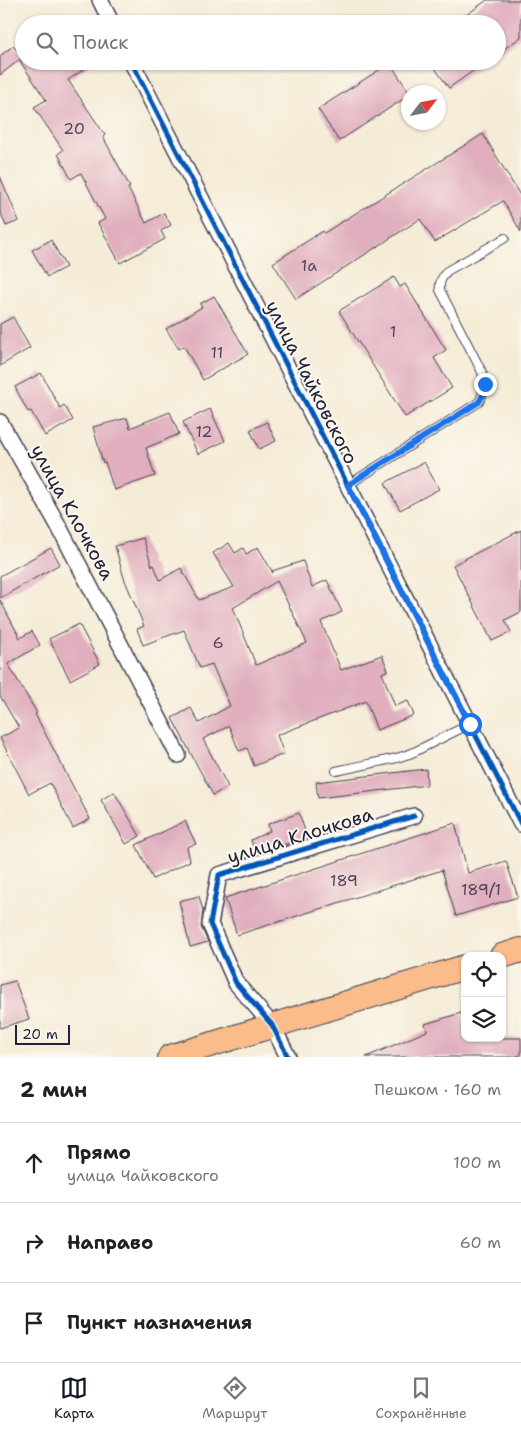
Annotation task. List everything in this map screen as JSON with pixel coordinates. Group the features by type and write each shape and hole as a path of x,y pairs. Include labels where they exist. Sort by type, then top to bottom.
{"main road":[{"path":"506,955 521,950"},
{"path":"170,1057 461,968"}],"street":[{"path":"100,0 108,15"},
{"name":"улица Чайковского","path":"136,70 521,824"},
{"name":"улица Клочкова","path":"0,422 58,525 178,755"},
{"name":"улица Клочкова","path":"288,1057 272,1026 236,983 210,924 219,875 414,816"}],"lane":[{"path":"348,485 479,402 484,393 485,384 482,372 440,290 440,283 441,278 447,271 506,238"},
{"path":"336,771 412,753 470,724"}],"building":[{"path":"487,0 521,0 521,37 506,48 506,15 466,15"},
{"path":"13,46 15,48 15,63 0,75 0,56"},
{"path":"26,70 83,70 68,80 105,135 103,137 130,187 128,188 146,223 164,213 171,225 161,231 165,239 120,263 98,223 105,219 81,173 71,179 58,154 63,150 34,107 46,100"},
{"path":"379,70 395,70 404,85 401,85 401,101 339,141 318,109"},
{"path":"436,70 474,70 449,88"},
{"path":"483,134 521,197 521,232 503,201 435,242 420,219 296,299 273,263"},
{"path":"0,176 19,221 6,226 0,211"},
{"path":"51,240 66,267 47,277 32,250"},
{"path":"394,277 400,287 405,284 446,350 434,358 452,388 405,417 339,311"},
{"path":"214,296 248,354 203,380 184,346 179,349 166,329 202,307 200,304"},
{"path":"13,317 30,348 0,366 0,324"},
{"path":"41,373 60,408 64,405 73,420 45,436 31,411 28,412 15,387"},
{"path":"210,409 225,441 198,454 183,422"},
{"path":"170,412 179,434 146,448 155,476 114,490 105,462 103,463 93,427 127,418 130,428"},
{"path":"267,422 276,441 259,449 250,430"},
{"path":"424,462 439,489 400,510 385,483"},
{"path":"521,530 521,612 505,620 511,632 492,641 453,565"},
{"path":"143,538 152,566 154,565 160,580 181,568 199,600 234,587 213,553 229,543 235,553 243,548 246,554 258,547 273,573 272,571 303,561 312,587 327,580 342,612 321,622 341,670 382,655 388,670 382,673 395,706 408,701 414,715 377,730 366,701 277,735 284,754 254,766 247,748 239,751 229,726 203,739 228,787 213,795 172,718 191,708 199,723 230,706 212,664 200,668 184,630 143,645 137,629 144,626 124,578 115,546","holes":["277,581 307,643 256,665 233,608"]},
{"path":"51,548 60,564 0,598 0,576"},
{"path":"0,600 20,638 32,631 40,645 8,664 37,713 35,714 90,819 73,828 50,783 29,794 0,738 19,728 0,696"},
{"path":"79,624 100,664 70,680 49,639"},
{"path":"426,769 427,785 318,798 316,782"},
{"path":"114,792 140,836 126,844 101,800"},
{"path":"299,813 307,837 256,854 251,840 270,831 268,824"},
{"path":"185,821 196,844 187,847 190,861 153,879 136,845"},
{"path":"455,823 468,873 506,861 518,897 456,916 442,870 237,935 225,898"},
{"path":"199,896 203,911 201,927 208,942 190,947 179,901"},
{"path":"15,981 29,1019 0,1028 0,985"},
{"path":"461,1013 461,1042 506,1042 506,1038 521,1038 521,1055 513,1057 366,1057 427,1031 425,1024"}],"cycle path":[{"path":"136,70 521,824"},
{"path":"288,1057 272,1025 236,983 210,924 219,875 414,816"}],"route":[{"path":"470,724 348,485 479,402 484,393 485,384"}]}
